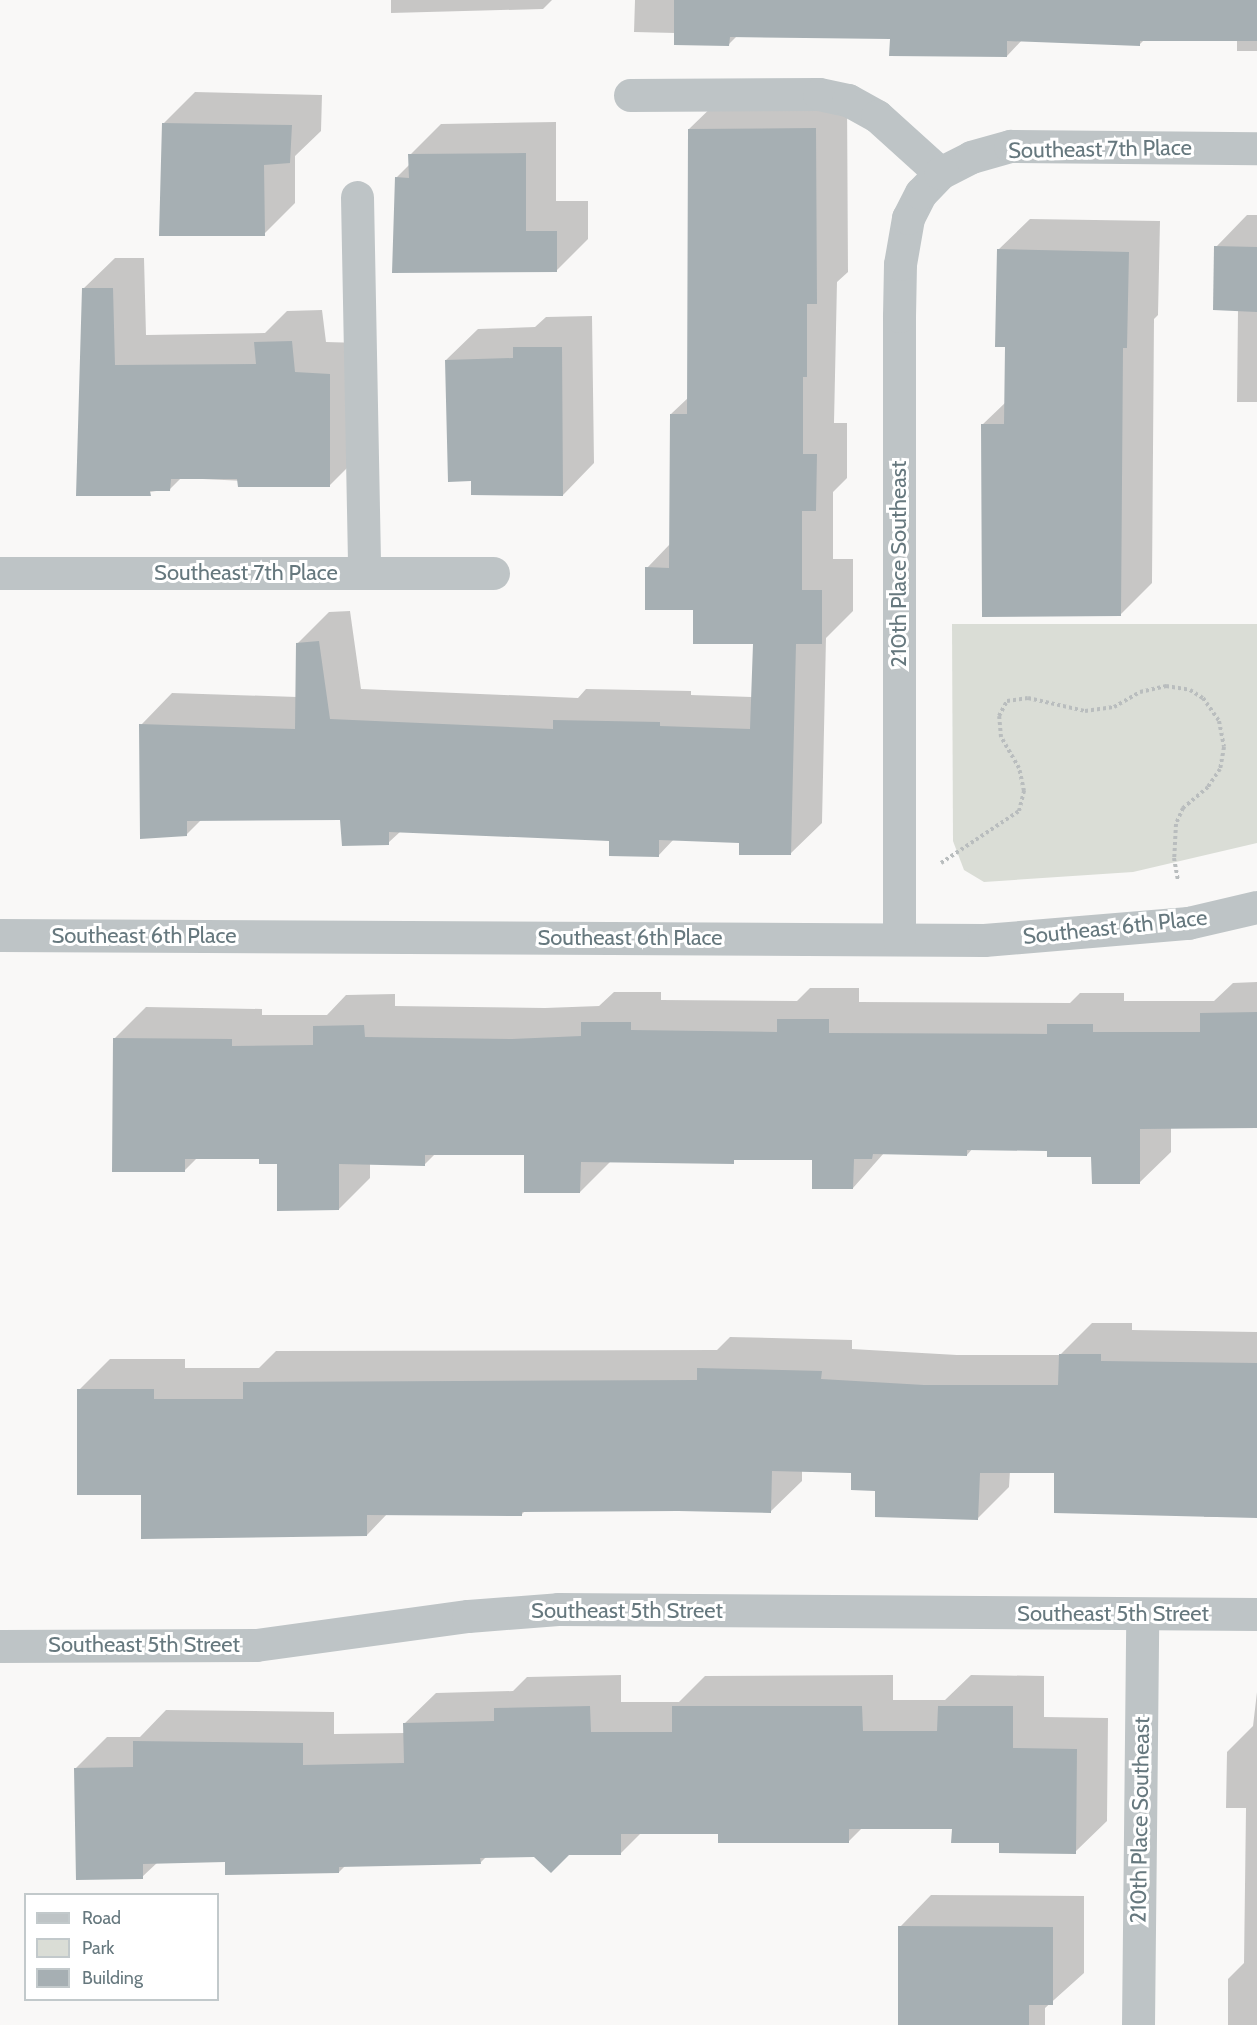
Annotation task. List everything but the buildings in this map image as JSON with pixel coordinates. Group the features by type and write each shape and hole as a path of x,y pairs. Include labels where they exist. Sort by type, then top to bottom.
{"street":[{"path":"630,94 819,94 848,100 877,116 930,183"},
{"name":"Southeast 7th Place","path":"930,183 971,157 1010,146 1257,148"},
{"name":"210th Place Southeast","path":"899,939 900,285 908,219 930,183"},
{"path":"357,197 364,573"},
{"name":"Southeast 7th Place","path":"0,573 493,573"},
{"name":"Southeast 6th Place","path":"0,935 984,940 1188,923 1257,907"},
{"name":"Southeast 5th Street","path":"0,1646 256,1645 468,1616 558,1609 1142,1615 1257,1614"},
{"name":"210th Place Southeast","path":"1138,2025 1142,1615"}],"path":[{"path":"899,867 937,865 1019,811 1024,791 1019,768 1001,737 999,716 1007,702 1028,698 1085,711 1114,707 1140,692 1166,686 1190,690 1203,698 1219,721 1224,747 1220,769 1208,787 1183,808 1176,824 1174,858 1188,923"}],"green space":[{"path":"952,624 1257,624 1257,843 1133,872 984,882 964,870 953,841"}]}
